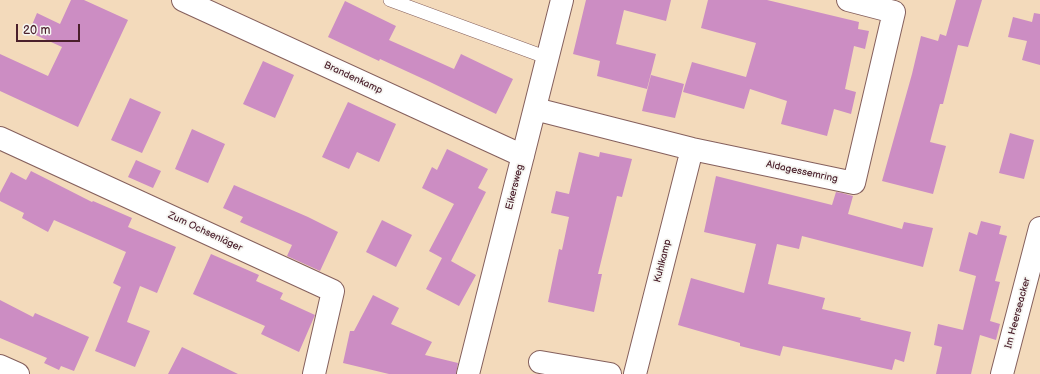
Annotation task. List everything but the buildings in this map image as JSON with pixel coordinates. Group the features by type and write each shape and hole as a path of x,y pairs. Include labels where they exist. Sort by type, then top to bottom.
{"street":[{"name":"Brandenkamp","path":"183,0 523,156"},
{"name":"Eikersweg","path":"468,374 562,0"},
{"name":"Aldagessemring","path":"535,109 692,149 854,183 894,12 848,0"},
{"name":"Zum Ochsenläger","path":"0,138 333,291 314,374"},
{"name":"Kuhlkamp","path":"635,374 692,149"},
{"name":"Im Heerseacker","path":"1002,374 1040,228"},
{"path":"540,362 610,374"},
{"path":"0,366 18,374"}],"lane":[{"path":"390,0 548,58"}]}
